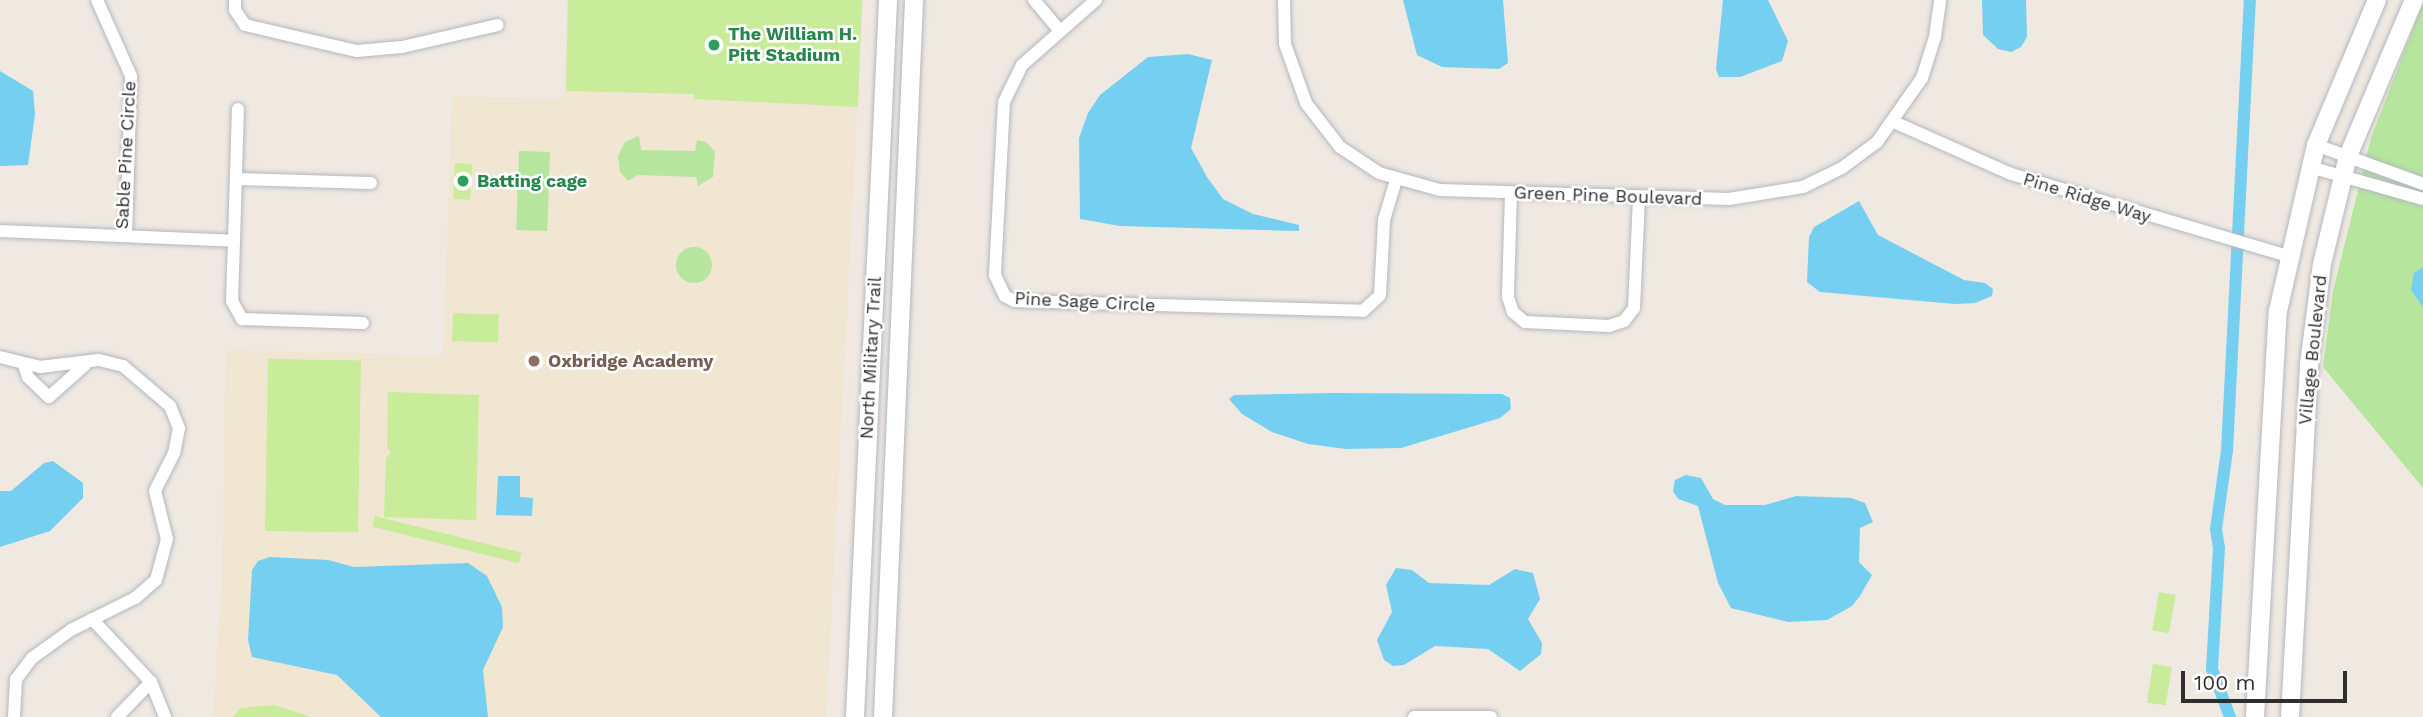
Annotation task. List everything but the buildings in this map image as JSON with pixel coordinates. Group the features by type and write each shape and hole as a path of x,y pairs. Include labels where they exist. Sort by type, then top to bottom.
{"street":[{"name":"Sable Pine Circle","path":"0,231 126,236 131,76 97,0"},
{"name":"North Military Trail","path":"855,717 888,0"},
{"name":"North Military Trail","path":"883,717 914,0"},
{"path":"1034,0 1060,31"},
{"name":"Pine Sage Circle","path":"1096,0 1022,65 1002,110 995,275 999,290 1014,301 1363,311 1380,295 1384,220 1396,180"},
{"name":"Green Pine Boulevard","path":"1284,0 1285,44 1306,103 1340,146 1396,180 1440,190 1743,199 1790,191 1842,168 1894,122 1928,62 1940,0"},
{"name":"Village Boulevard","path":"2255,717 2273,369 2287,256 2316,145 2377,0"},
{"name":"Village Boulevard","path":"2290,717 2310,354 2322,264 2348,156 2414,0"},
{"path":"235,5 245,25 357,51 402,47 498,25"},
{"path":"238,109 232,301 242,319 363,323"},
{"name":"Pine Ridge Way","path":"1894,122 2011,174 2287,256"},
{"path":"2316,145 2423,184"},
{"path":"2310,167 2423,200"},
{"path":"237,179 371,183"},
{"path":"1511,193 1508,297 1513,312 1525,322 1609,326 1624,321 1634,308 1639,197"},
{"path":"126,236 234,241"},
{"path":"0,357 24,365 85,365 99,360 123,366 170,406 179,428 174,453 155,491 167,539 160,573 135,598 92,619 47,646 19,671 14,717"},
{"path":"24,365 28,377 49,397 85,365"},
{"path":"866,459 894,459"},
{"path":"92,619 151,682 165,717"},
{"path":"117,717 151,682"},
{"path":"1414,717 1491,717"}],"shaded area":[{"name":"Oxbridge Academy","path":"567,0 863,0 826,717 213,717 222,580 226,350 443,356 452,97 564,99"}],"green space":[{"name":"The William H. Pitt Stadium","path":"568,0 862,0 858,107 694,99 694,94 566,91"},
{"path":"2423,3 2423,488 2323,367 2333,291 2371,138"},
{"path":"639,136 641,150 695,151 697,140 706,142 715,152 713,177 698,186 696,177 638,175 628,181 620,172 618,156 625,142"},
{"path":"519,151 550,152 547,231 516,230"},
{"name":"Batting cage","path":"455,163 472,164 470,200 453,199"},
{"path":"694,247 707,252 712,265 707,278 694,283 681,278 676,265 681,252"},
{"path":"453,313 499,315 498,343 452,341"},
{"path":"268,359 361,361 358,533 265,531"},
{"path":"388,392 479,395 476,520 384,517 386,458 391,453 387,448"},
{"path":"375,516 522,553 519,563 372,527"},
{"path":"2159,592 2176,595 2169,633 2152,630"},
{"path":"2153,664 2172,667 2166,705 2147,703"},
{"path":"274,705 311,717 233,717 241,708"}],"water":[{"path":"1403,0 1503,0 1508,63 1499,69 1442,67 1417,55"},
{"path":"1723,0 1768,0 1788,41 1782,61 1740,77 1719,77 1716,69"},
{"path":"1982,0 2026,0 2027,37 2021,47 2011,52 1998,49 1983,35"},
{"path":"1188,54 1212,60 1191,148 1207,177 1223,199 1253,214 1299,225 1299,231 1120,226 1080,219 1079,138 1088,113 1100,95 1148,57"},
{"path":"0,71 33,91 35,114 28,165 0,166"},
{"path":"1859,201 1878,235 1964,280 1985,283 1993,289 1992,296 1975,303 1955,304 1820,292 1807,282 1809,237 1814,227"},
{"path":"2423,267 2423,307 2411,290 2414,273"},
{"path":"1502,394 1510,398 1511,409 1500,418 1401,448 1346,449 1308,444 1272,432 1242,414 1229,399 1234,395"},
{"path":"53,461 83,483 83,498 50,531 0,547 0,491 11,491 44,463"},
{"path":"1686,475 1701,478 1713,499 1725,505 1765,505 1796,496 1851,498 1865,503 1873,522 1860,528 1859,562 1872,575 1860,596 1852,606 1827,620 1788,622 1731,608 1718,583 1698,506 1678,499 1673,491 1675,480"},
{"path":"498,476 520,476 520,497 533,498 532,516 496,515"},
{"path":"270,557 328,560 354,567 468,563 487,576 502,607 503,627 483,670 488,717 381,717 337,675 252,657 248,640 252,570 258,561"},
{"path":"1396,568 1412,570 1429,583 1489,585 1515,569 1533,573 1540,599 1528,619 1542,643 1541,654 1520,671 1488,649 1435,646 1404,665 1393,666 1384,660 1377,640 1392,612 1386,585"}],"waterway":[{"path":"2230,717 2212,669 2219,548 2216,529 2227,451 2250,0"}],"place":[{"name":"The William H. Pitt Stadium","path":"714,45"},
{"name":"Batting cage","path":"463,181"},
{"name":"Oxbridge Academy","path":"534,361"}]}
